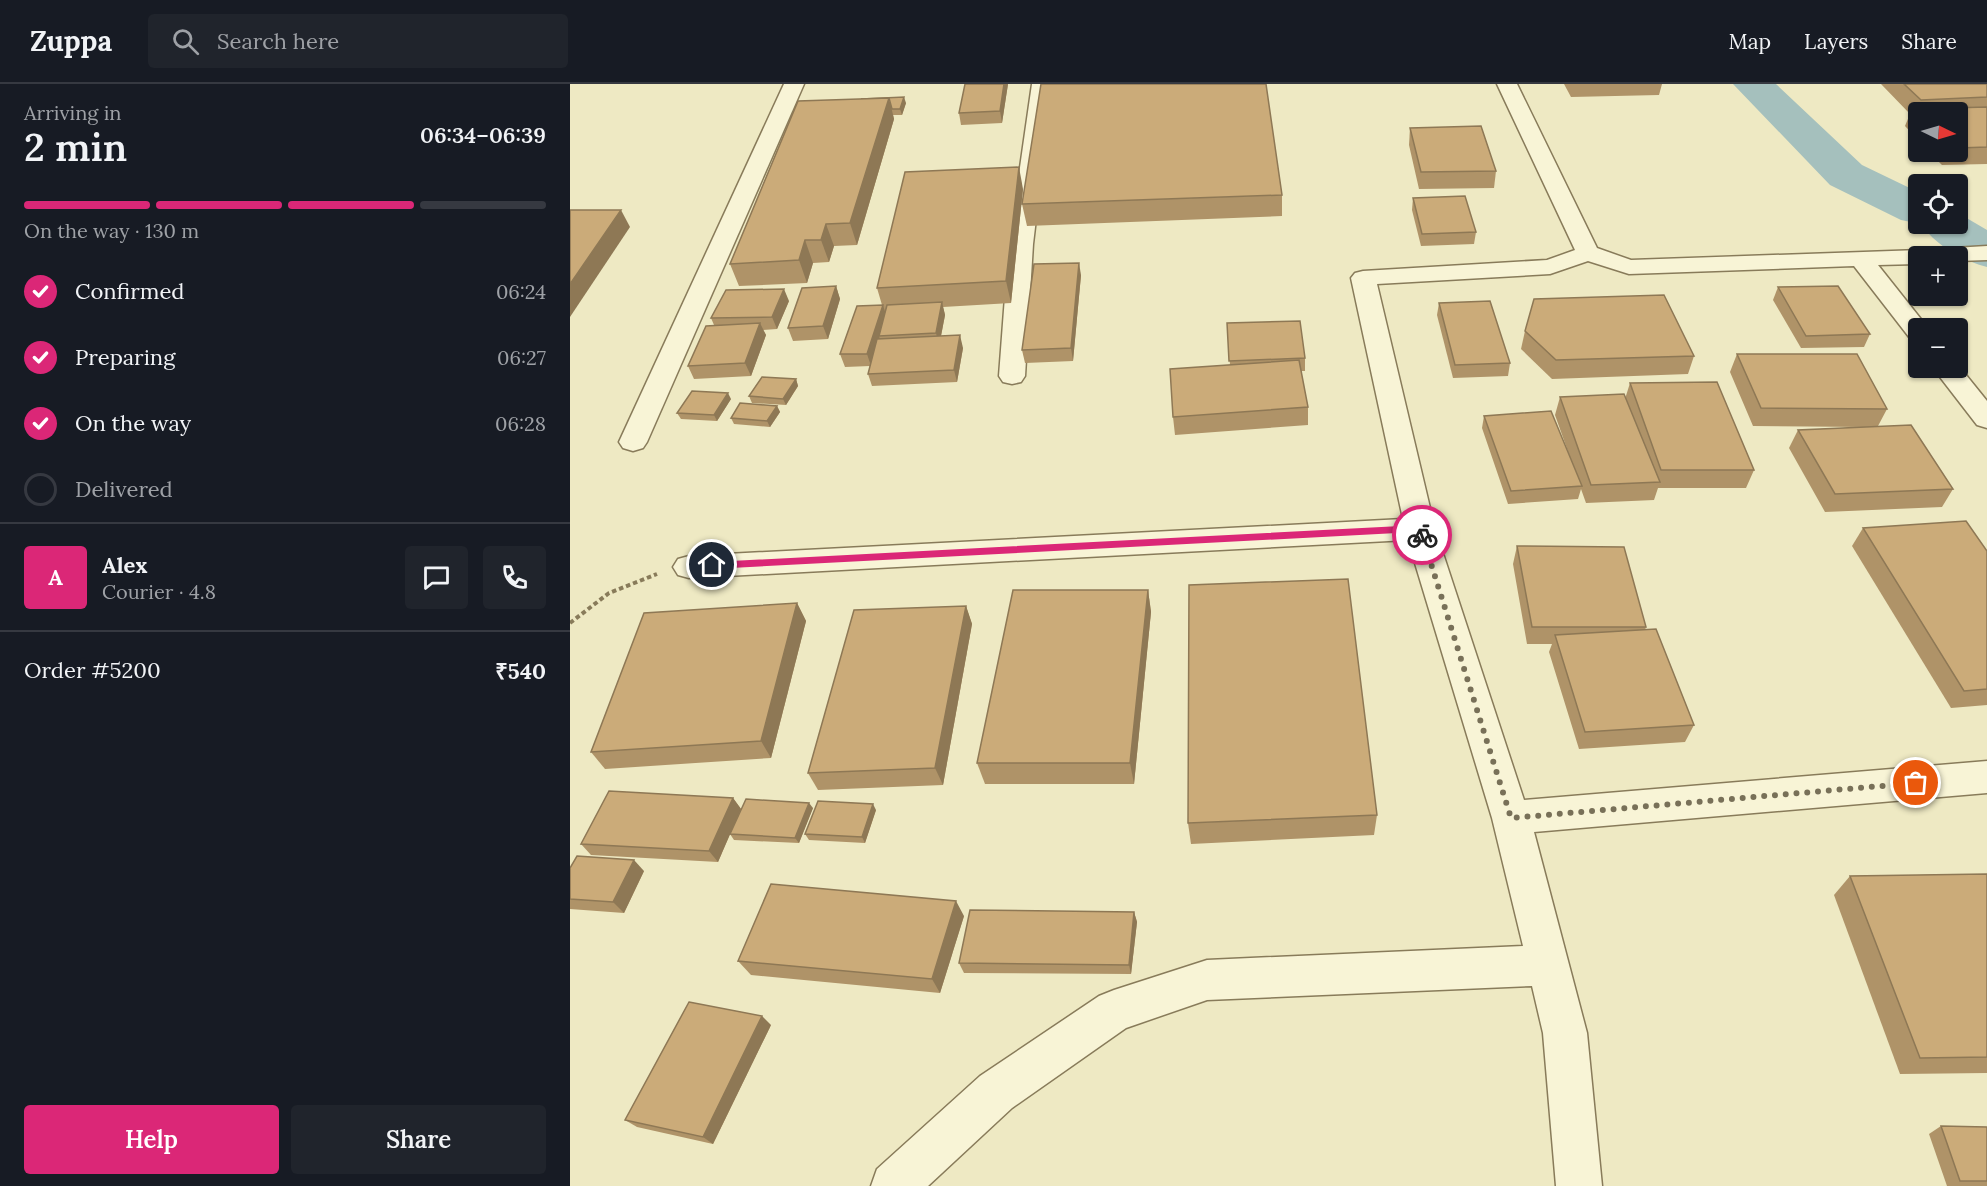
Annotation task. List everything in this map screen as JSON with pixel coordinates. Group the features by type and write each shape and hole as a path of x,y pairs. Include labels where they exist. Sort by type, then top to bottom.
{"street":[{"path":"633,442 794,84"},
{"path":"1012,376 1021,244 1042,84"},
{"path":"1507,84 1588,253"},
{"path":"1579,1186 1565,1033 1549,965 1511,818 1420,529 1363,278 1550,267 1588,253 1629,267 1908,257"},
{"path":"1968,254 1987,253"},
{"path":"1861,259 1908,319"},
{"path":"1955,378 1987,419"},
{"path":"689,567 1420,529"},
{"path":"1511,818 1987,777"},
{"path":"894,1186 996,1092 1113,1011 1207,980 1549,965"}],"path":[{"path":"570,623 609,593 647,576 689,567"}],"building":[{"path":"965,84 1004,84 1000,111 959,113"},
{"path":"1041,84 1266,84 1282,195 1022,204"},
{"path":"1904,84 1987,84 1987,97 1921,100"},
{"path":"904,97 900,109 892,109 889,98 861,99"},
{"path":"889,98 850,223 826,224 821,240 805,240 799,260 730,264 798,101"},
{"path":"1987,107 1987,147 1968,148 1968,108"},
{"path":"1481,126 1496,171 1421,172 1410,128"},
{"path":"1019,167 1006,281 877,288 905,172"},
{"path":"1465,196 1476,232 1422,234 1413,198"},
{"path":"570,210 621,210 570,284"},
{"path":"1079,263 1071,348 1022,350 1034,264"},
{"path":"836,286 823,326 788,328 802,288"},
{"path":"1838,286 1870,334 1806,336 1778,287"},
{"path":"784,289 772,317 711,318 726,290"},
{"path":"1664,295 1694,356 1556,360 1525,331 1534,299"},
{"path":"1490,301 1510,363 1455,365 1439,303"},
{"path":"942,302 936,333 879,336 887,305"},
{"path":"883,305 867,354 840,354 857,306"},
{"path":"1300,321 1305,358 1229,361 1227,323"},
{"path":"760,323 745,363 688,366 706,326"},
{"path":"960,335 954,370 868,374 877,339"},
{"path":"1737,354 1857,354 1887,409 1761,408"},
{"path":"1299,360 1308,407 1173,417 1170,369"},
{"path":"762,377 796,379 783,399 749,396"},
{"path":"1717,382 1754,470 1661,470 1630,383"},
{"path":"692,391 728,393 714,415 677,413"},
{"path":"1624,394 1660,482 1591,485 1560,397"},
{"path":"740,403 777,406 767,421 731,418"},
{"path":"1551,411 1582,486 1511,491 1484,416"},
{"path":"1911,425 1953,489 1835,494 1798,430"},
{"path":"1966,521 1987,551 1987,689 1964,691 1863,528"},
{"path":"1517,546 1624,547 1646,627 1532,627"},
{"path":"1348,579 1377,815 1188,823 1189,585"},
{"path":"1013,590 1148,590 1130,763 977,763"},
{"path":"797,603 761,741 591,752 644,613"},
{"path":"966,606 935,768 808,773 854,610"},
{"path":"1656,629 1694,725 1585,732 1555,635"},
{"path":"609,791 733,798 709,851 581,844"},
{"path":"746,799 809,803 795,838 730,834"},
{"path":"818,801 873,804 862,837 805,834"},
{"path":"577,856 634,860 613,902 570,899 570,868"},
{"path":"1987,874 1987,1057 1920,1058 1850,876"},
{"path":"771,884 956,901 932,979 738,961"},
{"path":"970,910 1134,912 1129,965 959,963"},
{"path":"689,1002 762,1016 703,1137 625,1120"},
{"path":"1941,1126 1987,1127 1987,1181 1960,1181"}],"waterway":[{"path":"1753,84 1846,175 1908,205"},
{"path":"1960,234 1987,252"}],"way so far":[{"path":"1422,535 1511,818 1916,783"}],"route":[{"path":"712,565 1420,529 1422,535"}]}
